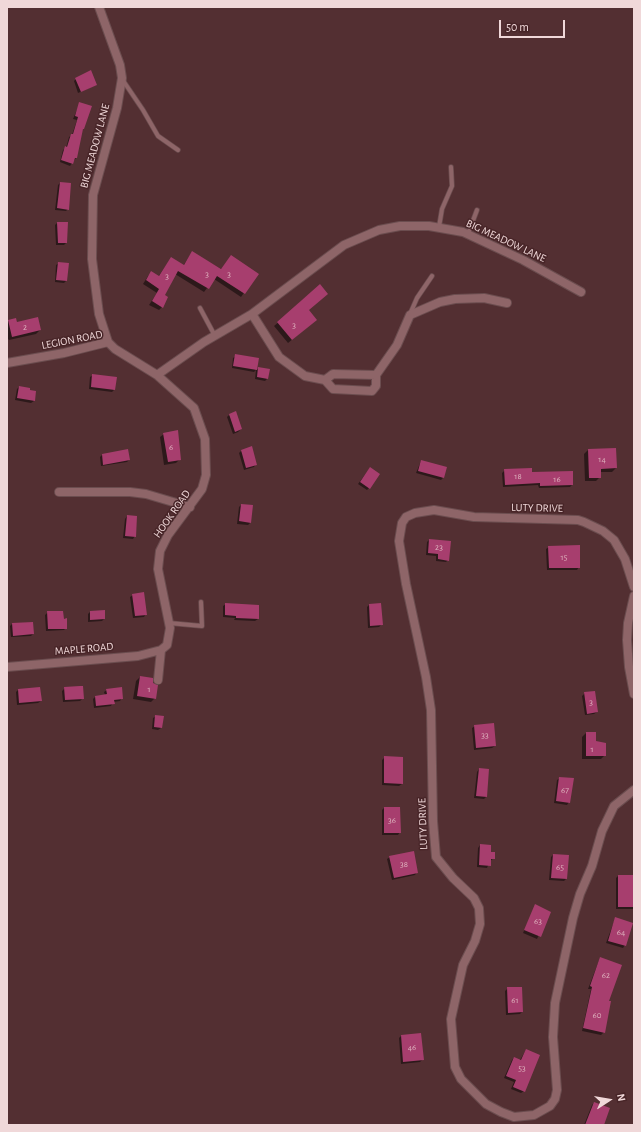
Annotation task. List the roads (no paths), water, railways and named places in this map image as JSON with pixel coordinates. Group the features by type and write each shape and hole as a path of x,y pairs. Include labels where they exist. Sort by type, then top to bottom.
{"street":[{"name":"BIG MEADOW LANE","path":"99,7 120,65 122,79 117,108 93,195 92,210 93,278 99,314 108,342"},
{"name":"BIG MEADOW LANE","path":"157,375 215,336 252,314 344,245 379,230 400,226 438,227 468,234 523,260 581,292"},
{"path":"252,314 279,357 305,376 325,380 333,389 372,391 376,386 376,375 397,345 410,315 440,302 455,299 484,298 507,303"},
{"name":"LEGION ROAD","path":"7,363 64,353 108,342 115,349 157,375"},
{"path":"325,380 333,374 376,375"},
{"name":"HOOK ROAD","path":"157,375 194,408 205,439 206,474 202,489 168,535 160,550 158,569 169,623 170,638 167,645 161,650 158,680"},
{"path":"59,492 130,492 146,494 190,507"},
{"name":"LUTY DRIVE","path":"634,587 625,559 614,540 603,531 578,520 474,517 434,510 415,513 406,517 402,523 399,541 406,584 426,677 431,710 433,821 436,857 453,878 474,898 479,908 480,924 475,941 463,965 451,1019 455,1066 461,1079 486,1104 501,1112 514,1117 534,1115 550,1106 555,1099 556,1090 553,1037 555,1003 572,918 605,824 614,806 634,790"},
{"path":"634,596 628,623 627,640 628,667 634,694"},
{"name":"MAPLE ROAD","path":"7,667 138,656 161,650"}],"lane":[{"path":"122,79 143,110 158,136 178,150"},
{"path":"438,227 442,209 452,186 451,168"},
{"path":"468,234 477,210"},
{"path":"410,315 417,298 432,276"},
{"path":"200,308 215,336"},
{"path":"169,623 202,626 202,602"}]}
